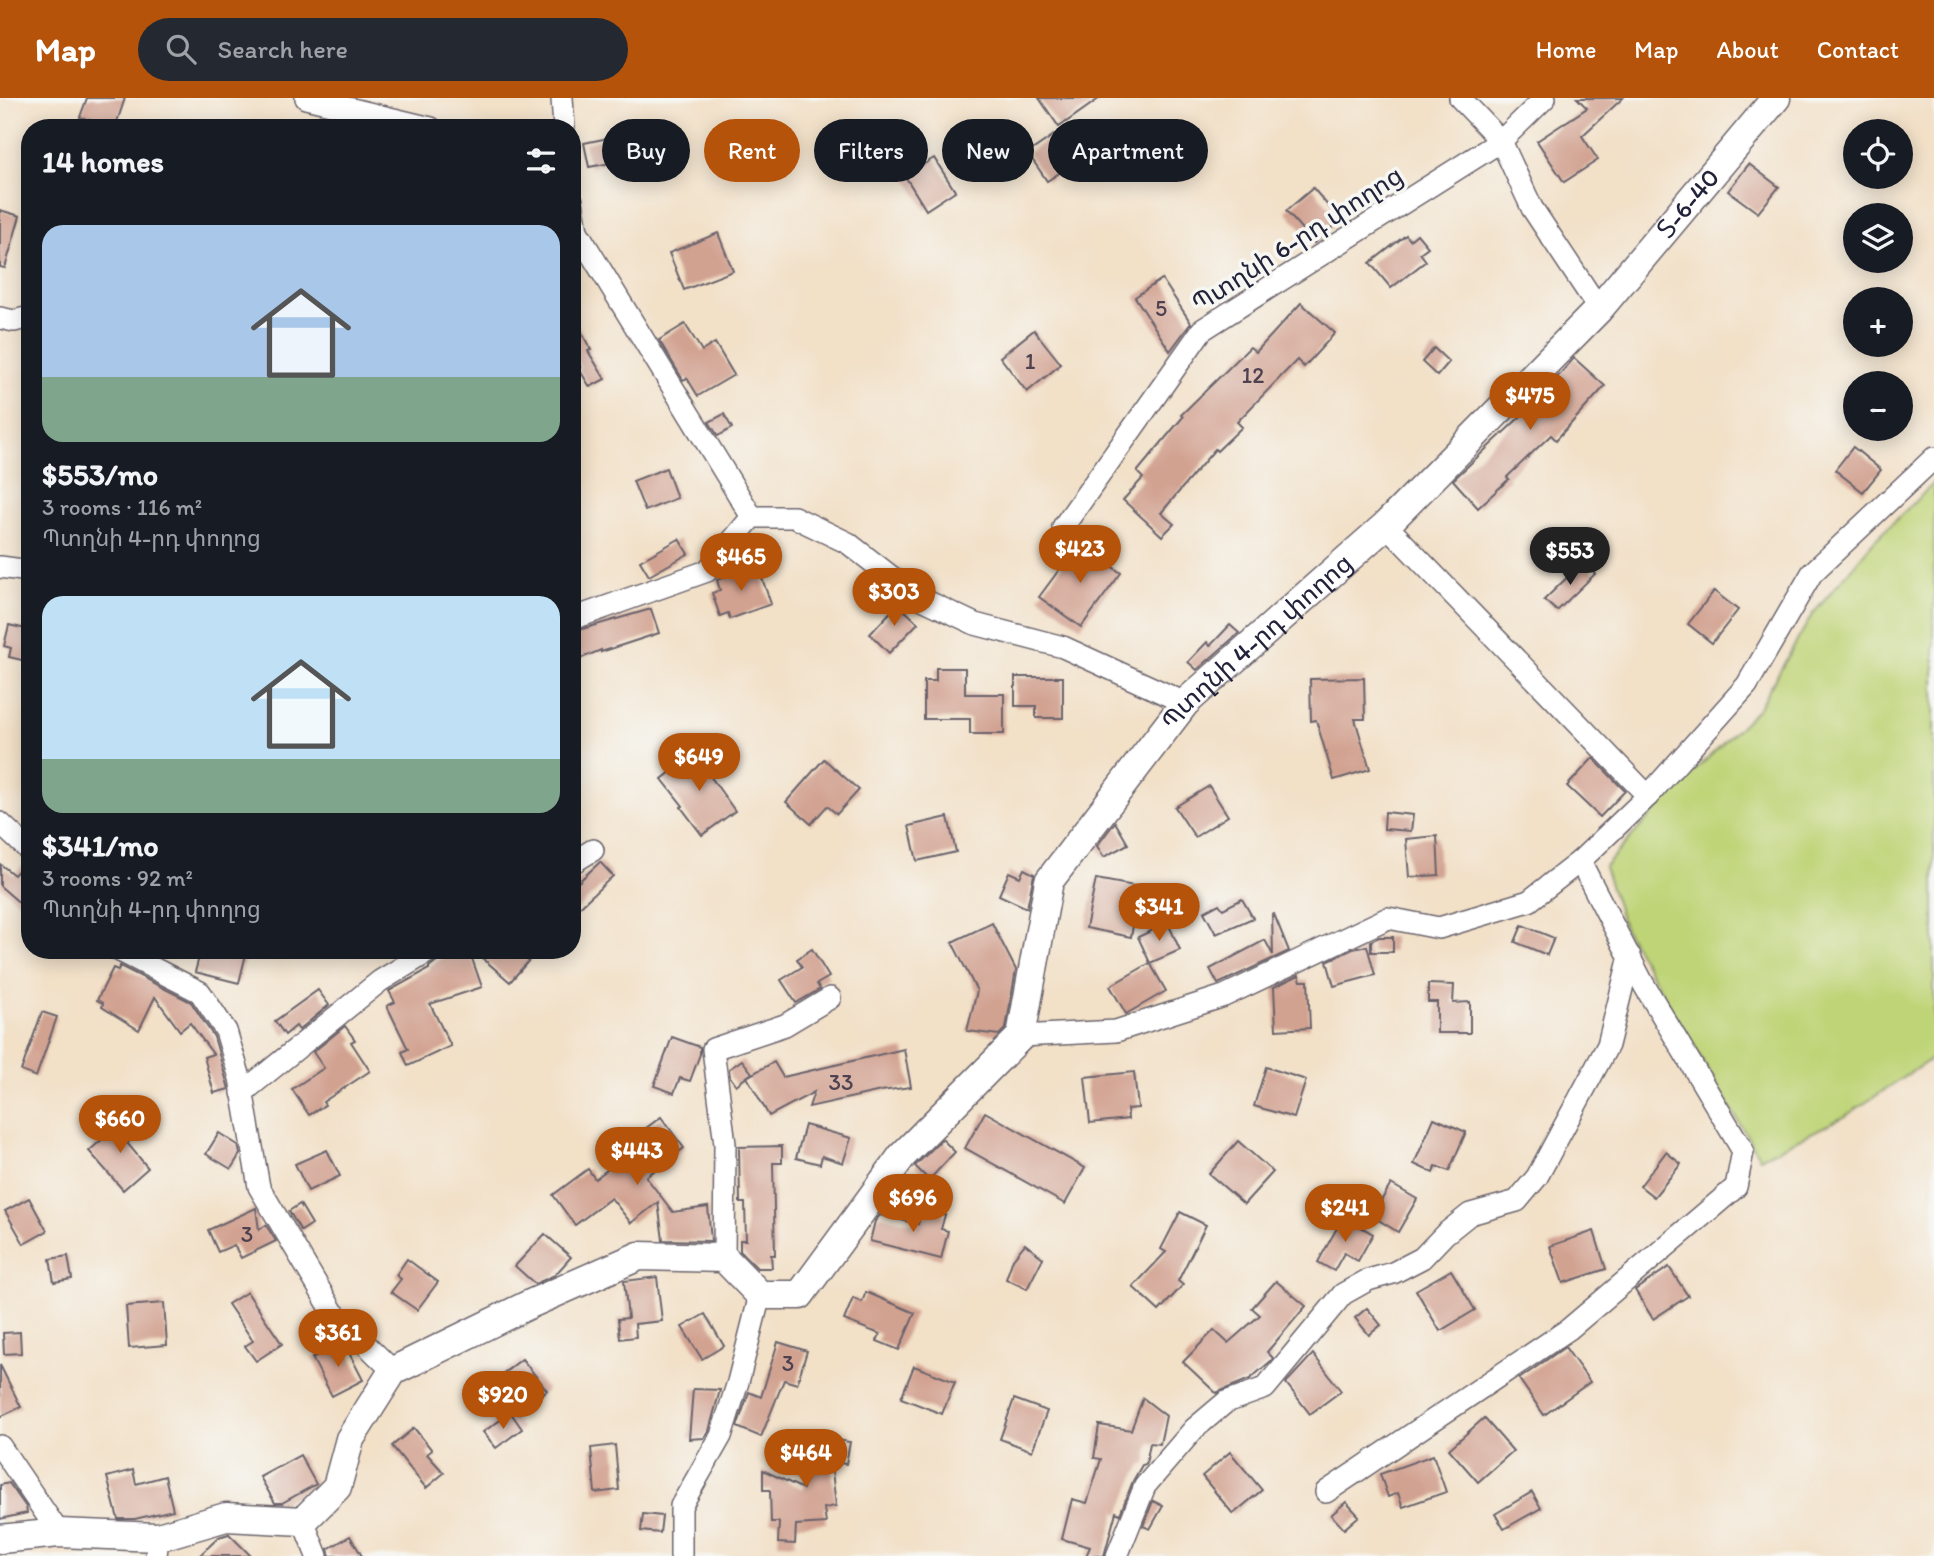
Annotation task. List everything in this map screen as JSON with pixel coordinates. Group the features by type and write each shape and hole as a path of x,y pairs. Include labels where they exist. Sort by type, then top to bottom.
{"street":[{"path":"306,98 394,119"},
{"path":"562,98 563,119"},
{"path":"1460,98 1501,142 1532,208 1599,309"},
{"name":"Պտղնի 6-րդ փողոց","path":"1063,527 1202,330 1501,142 1545,98"},
{"name":"Տ-6-40","path":"1599,309 1776,98"},
{"path":"581,242 752,517"},
{"name":"Պտղնի 4-րդ փողոց","path":"1021,1036 1049,881 1185,703 1385,526 1599,309"},
{"path":"0,318 14,321 21,319"},
{"path":"0,1539 59,1533 157,1547 226,1517 303,1521 337,1488 350,1438 393,1371 530,1304 639,1256 724,1258 760,1295 800,1295 902,1156 1021,1036 1116,1031 1224,996 1388,918 1439,928 1529,901 1580,861 1648,796 1747,685 1812,573 1934,458"},
{"path":"581,616 707,571 752,517"},
{"path":"752,517 794,517 848,543 916,596 975,624 1063,647 1185,703"},
{"path":"1385,526 1648,796"},
{"path":"0,567 21,570"},
{"path":"0,823 21,843"},
{"path":"581,857 593,850"},
{"path":"1326,1492 1569,1329 1736,1187 1743,1151 1644,985 1580,861"},
{"path":"1117,1556 1144,1486 1194,1429 1226,1402 1265,1388 1343,1294 1368,1280 1393,1273 1422,1258 1445,1234 1470,1214 1517,1201 1537,1177 1608,1045 1630,956"},
{"path":"136,959 200,992 226,1031 242,1093 259,1187 333,1312 393,1371"},
{"path":"242,1093 380,981 416,959"},
{"path":"724,1258 725,1144 713,1049 785,1025 830,998"},
{"path":"681,1556 681,1506 721,1436 760,1295"},
{"path":"0,1446 59,1533"},
{"path":"303,1521 317,1556"}],"green space":[{"path":"1934,483 1934,1057 1844,1117 1760,1158 1625,930 1604,867 1660,805 1758,709 1812,615 1874,541"}],"building":[{"path":"87,98 125,98 118,119 80,117"},
{"path":"1039,98 1100,98 1070,119 1053,119"},
{"path":"1577,98 1623,98 1582,136 1598,160 1564,182 1537,141 1587,108"},
{"path":"602,139 602,165 589,167 584,143"},
{"path":"1048,139 1047,181 1034,162 1034,149"},
{"path":"934,158 942,171 942,182 949,182 955,191 926,210 909,182 928,182 928,162"},
{"path":"1749,164 1779,187 1758,213 1728,191"},
{"path":"1313,188 1340,220 1314,243 1286,211"},
{"path":"0,210 20,216 5,268 0,267"},
{"path":"718,233 733,271 684,290 669,253"},
{"path":"1417,234 1428,247 1420,253 1426,261 1391,288 1370,263 1406,235 1410,240"},
{"path":"1162,279 1191,323 1170,351 1135,297"},
{"path":"1301,303 1335,333 1304,367 1297,360 1237,422 1242,427 1217,451 1215,449 1161,513 1174,524 1162,536 1123,500 1143,478 1137,472 1183,417 1181,415 1250,347 1256,352"},
{"path":"685,324 702,351 715,343 734,375 698,396 687,378 683,380 659,340"},
{"path":"1034,330 1061,364 1027,392 1000,357"},
{"path":"581,331 591,350 588,351 605,379 590,387 581,372"},
{"path":"1434,348 1449,362 1437,376 1422,362"},
{"path":"1574,358 1605,386 1556,440 1551,435 1478,508 1453,480 1535,403"},
{"path":"724,414 732,428 718,436 709,422"},
{"path":"1853,447 1881,470 1863,492 1835,470"},
{"path":"666,468 677,498 645,511 633,481"},
{"path":"679,539 688,554 649,576 640,561"},
{"path":"1079,543 1121,573 1081,627 1039,597"},
{"path":"1583,562 1595,574 1557,611 1544,600"},
{"path":"757,564 771,604 730,619 728,613 720,616 712,593 720,590 717,580"},
{"path":"1714,591 1738,610 1712,643 1688,624"},
{"path":"898,604 918,623 889,653 870,634"},
{"path":"651,609 659,633 581,658 581,629"},
{"path":"9,625 21,628 21,660 9,657 11,648 4,646"},
{"path":"1230,625 1239,633 1197,670 1188,662 1207,642 1210,646"},
{"path":"936,668 965,668 965,694 1004,694 1004,734 970,734 970,719 924,719 924,681 936,681"},
{"path":"1015,677 1063,677 1063,718 1036,718 1036,706 1015,706"},
{"path":"1364,678 1365,719 1355,719 1370,769 1334,780 1316,720 1311,721 1310,679"},
{"path":"698,751 713,769 708,773 735,811 702,835 662,779"},
{"path":"1593,758 1625,791 1600,817 1567,786"},
{"path":"824,759 859,790 837,814 827,806 811,824 786,802"},
{"path":"1209,786 1228,816 1195,837 1175,807"},
{"path":"1385,812 1413,815 1411,831 1384,829"},
{"path":"948,817 956,852 917,861 909,826"},
{"path":"1115,822 1128,844 1104,857 1097,846"},
{"path":"1437,836 1439,875 1409,877 1406,839"},
{"path":"600,862 613,876 581,906 581,880"},
{"path":"0,864 14,875 21,867 21,904 0,886"},
{"path":"1024,869 1034,874 1027,908 999,895 1009,872 1020,877"},
{"path":"1096,879 1140,887 1131,937 1086,928"},
{"path":"1242,899 1253,918 1216,934 1204,912 1219,904 1223,909"},
{"path":"1272,914 1289,951 1218,984 1210,969 1265,940 1273,955"},
{"path":"992,923 1016,970 1006,1028 999,1035 967,1031 977,991 952,942"},
{"path":"1168,923 1180,950 1150,963 1138,937"},
{"path":"1522,925 1554,938 1547,955 1515,942"},
{"path":"1379,937 1393,937 1393,952 1371,952 1371,941"},
{"path":"1367,946 1375,975 1334,986 1327,961 1353,949"},
{"path":"812,949 829,977 817,984 820,989 796,1003 781,980 802,967 797,959"},
{"path":"199,959 245,959 239,983 195,972"},
{"path":"439,959 472,959 482,987 430,1004 451,1046 408,1066 402,1052 408,1049 387,1006 395,1002 389,991"},
{"path":"483,959 530,959 510,982"},
{"path":"1150,963 1166,991 1126,1014 1110,986"},
{"path":"120,966 191,1002 214,1037 229,1089 214,1093 204,1057 213,1054 190,1023 180,1031 155,997 139,1030 102,1007 103,1003 97,1000 113,968 118,970"},
{"path":"1299,975 1301,981 1308,981 1310,1028 1276,1030 1274,987"},
{"path":"1428,984 1454,985 1453,1003 1470,1002 1470,1033 1437,1033 1437,1002 1428,1002"},
{"path":"318,990 329,1005 299,1030 296,1026 285,1035 275,1021"},
{"path":"42,1012 57,1017 36,1077 21,1071"},
{"path":"345,1026 355,1040 351,1042 370,1071 323,1102 325,1105 309,1115 292,1089 324,1068 313,1052"},
{"path":"672,1037 700,1047 690,1081 680,1078 674,1093 654,1086"},
{"path":"904,1049 911,1087 809,1107 814,1092 769,1116 747,1077 774,1062 783,1077"},
{"path":"742,1060 752,1073 736,1085 730,1077 729,1069"},
{"path":"1266,1067 1306,1080 1294,1118 1254,1106"},
{"path":"1134,1072 1138,1108 1127,1109 1128,1119 1090,1123 1085,1077"},
{"path":"985,1112 1085,1168 1065,1204 965,1148"},
{"path":"661,1117 684,1148 646,1177 673,1212 708,1207 711,1241 663,1240 658,1202 631,1223 611,1198 575,1225 553,1195 588,1169 595,1179 628,1154 622,1146"},
{"path":"126,1118 140,1133 127,1143 148,1168 123,1190 89,1151"},
{"path":"1434,1118 1466,1132 1449,1171 1436,1166 1433,1173 1414,1164"},
{"path":"805,1125 851,1138 843,1163 822,1156 820,1164 796,1158"},
{"path":"219,1133 238,1145 240,1154 231,1169 206,1154"},
{"path":"942,1139 955,1152 929,1180 915,1166"},
{"path":"1238,1141 1273,1172 1244,1204 1209,1174"},
{"path":"782,1146 782,1163 773,1163 775,1255 771,1255 772,1268 757,1268 740,1251 740,1240 746,1240 745,1203 740,1203 739,1147"},
{"path":"327,1150 340,1176 308,1191 295,1164"},
{"path":"1666,1152 1681,1164 1654,1197 1640,1186"},
{"path":"1391,1184 1417,1199 1398,1232 1372,1216"},
{"path":"29,1198 47,1231 24,1244 5,1211"},
{"path":"300,1204 312,1224 301,1231 289,1211"},
{"path":"256,1208 259,1230 266,1225 276,1241 241,1258 234,1245 218,1252 208,1230"},
{"path":"922,1209 945,1215 941,1229 948,1231 941,1259 870,1241 875,1221 880,1215 918,1224"},
{"path":"1180,1212 1206,1225 1178,1281 1183,1285 1159,1311 1133,1287 1166,1252 1161,1249"},
{"path":"1343,1217 1373,1234 1358,1261 1344,1253 1334,1271 1318,1262"},
{"path":"1594,1231 1606,1269 1563,1283 1550,1246"},
{"path":"545,1234 571,1257 555,1275 535,1284 515,1266"},
{"path":"1025,1244 1043,1258 1027,1289 1006,1279 1013,1259"},
{"path":"68,1256 72,1279 54,1282 50,1259"},
{"path":"407,1259 438,1282 417,1310 391,1292 401,1279 396,1275"},
{"path":"1669,1267 1688,1296 1653,1319 1635,1290"},
{"path":"1451,1270 1475,1310 1440,1331 1416,1290"},
{"path":"657,1277 662,1321 635,1324 636,1337 620,1339 618,1319 628,1318 624,1281"},
{"path":"1276,1281 1306,1306 1267,1352 1273,1358 1271,1361 1250,1379 1216,1393 1183,1362 1214,1330 1228,1343 1260,1315 1252,1308"},
{"path":"247,1292 282,1344 256,1361 245,1346 253,1341 228,1304"},
{"path":"866,1292 915,1313 899,1350 877,1341 880,1334 844,1320 853,1298 862,1302"},
{"path":"164,1303 167,1345 129,1348 126,1306"},
{"path":"1367,1308 1381,1325 1369,1335 1355,1318"},
{"path":"705,1314 724,1346 702,1359 682,1327"},
{"path":"20,1332 21,1353 4,1354 3,1333"},
{"path":"343,1341 363,1380 332,1396 312,1358"},
{"path":"778,1342 807,1351 797,1384 784,1380 761,1437 737,1427 749,1392 761,1397"},
{"path":"1565,1347 1590,1382 1544,1415 1519,1379"},
{"path":"1313,1354 1341,1391 1310,1414 1286,1383"},
{"path":"522,1359 547,1390 518,1414 492,1382"},
{"path":"0,1365 21,1407 0,1417"},
{"path":"914,1366 955,1382 942,1414 901,1398"},
{"path":"693,1389 720,1390 709,1431 704,1438 689,1439"},
{"path":"1143,1398 1166,1416 1160,1444 1150,1443 1146,1464 1142,1465 1133,1481 1120,1514 1116,1512 1104,1556 1086,1556 1090,1547 1062,1539 1072,1499 1087,1503 1101,1459 1094,1458 1099,1425 1131,1430"},
{"path":"1014,1399 1047,1411 1032,1451 1000,1439"},
{"path":"511,1413 522,1429 496,1448 483,1432"},
{"path":"1484,1418 1513,1451 1478,1482 1449,1449"},
{"path":"414,1428 432,1450 427,1454 444,1473 426,1488 392,1446"},
{"path":"811,1436 850,1442 846,1464 831,1462 836,1506 824,1508 826,1523 796,1525 795,1544 778,1543 779,1522 771,1522 770,1490 763,1490 763,1470 803,1489"},
{"path":"615,1445 619,1490 595,1493 591,1448"},
{"path":"1230,1452 1262,1490 1233,1514 1202,1476"},
{"path":"300,1455 316,1484 282,1503 275,1503 260,1477"},
{"path":"1433,1455 1446,1492 1403,1507 1398,1493 1388,1497 1380,1474"},
{"path":"133,1470 136,1484 165,1476 173,1510 135,1519 118,1519 107,1477"},
{"path":"9,1483 26,1507 27,1513 0,1519 0,1485"},
{"path":"1532,1492 1541,1508 1504,1529 1495,1514"},
{"path":"1153,1501 1163,1506 1150,1529 1143,1526"},
{"path":"1346,1502 1359,1516 1344,1529 1331,1515"},
{"path":"643,1514 662,1516 660,1533 641,1531"},
{"path":"229,1534 251,1556 199,1556 219,1537"},
{"path":"350,1536 362,1556 330,1556 328,1549"}]}
